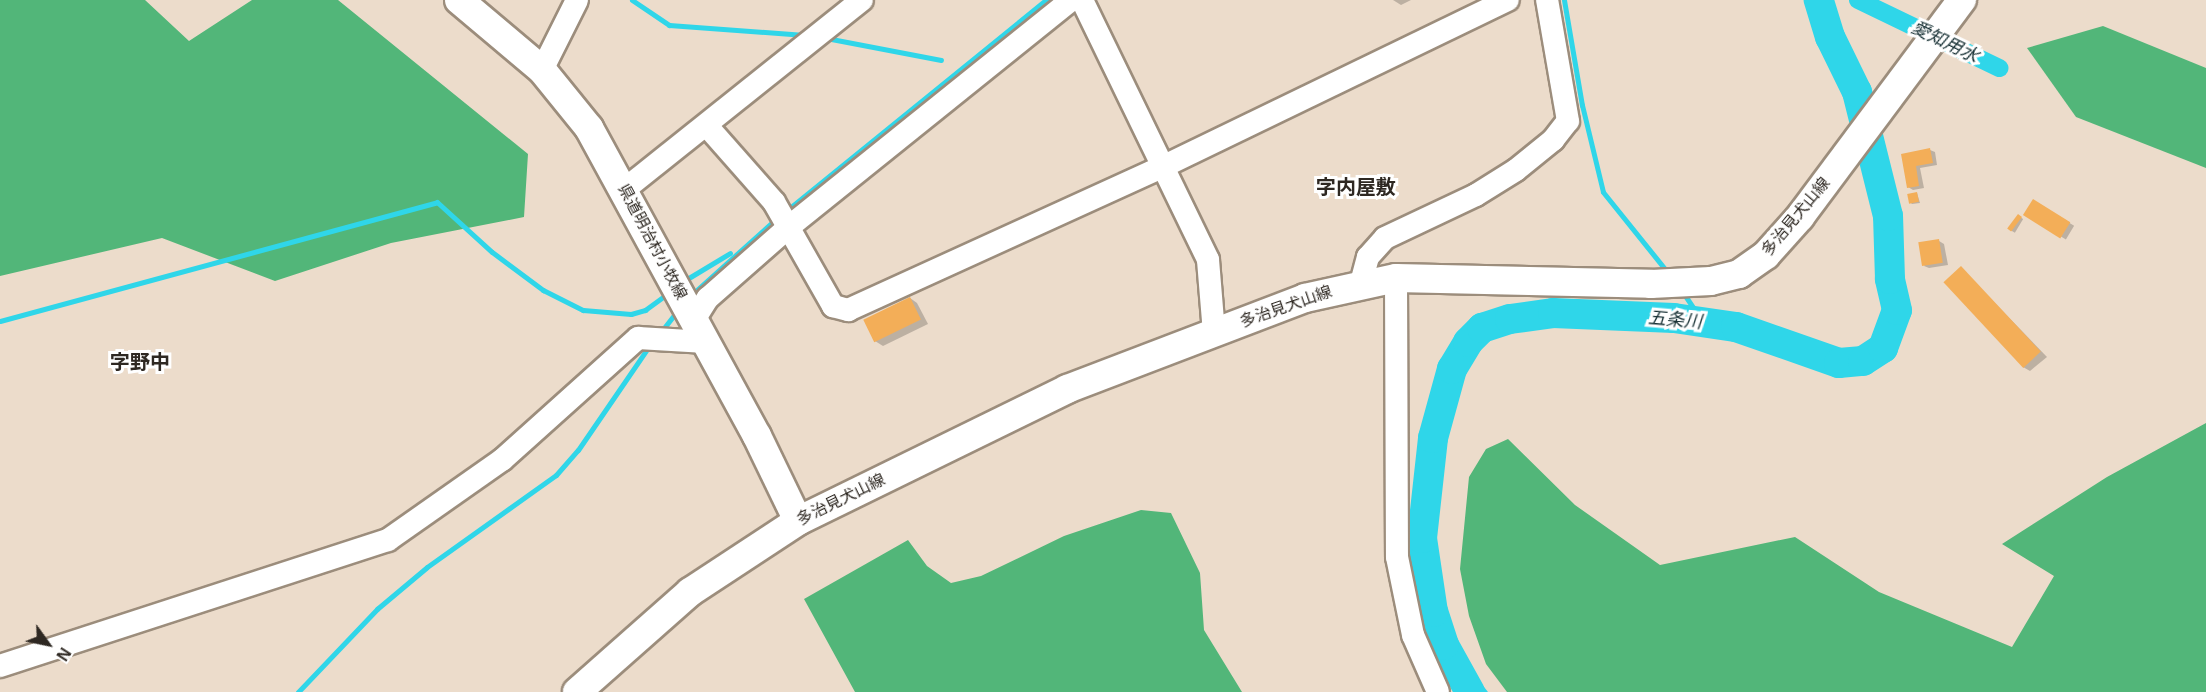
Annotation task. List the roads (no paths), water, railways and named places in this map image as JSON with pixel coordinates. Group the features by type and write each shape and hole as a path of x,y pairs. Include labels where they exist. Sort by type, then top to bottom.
{"main road":[{"name":"県道明治村小牧線","path":"459,0 542,70 589,128 625,189 798,521"},
{"name":"多治見犬山線","path":"577,692 690,592 798,521 1067,389 1305,298 1361,283 1396,278 1651,284 1711,281 1739,274 1766,255 1886,105 1962,0"}],"street":[{"path":"542,70 577,0"},
{"path":"625,189 707,126 862,0"},
{"path":"0,666 388,540 502,460 638,338 668,340 697,325 708,298 789,225 1071,0"},
{"path":"1082,0 1208,260 1214,333"},
{"path":"707,126 776,205 833,306 848,310 1162,167 1508,0"},
{"path":"1361,283 1368,257 1385,238 1476,195 1516,170 1553,140 1568,121 1547,0"},
{"path":"1396,278 1397,557 1413,635 1438,692"}],"water":[{"path":"1473,673 1488,692 1455,692 1451,686"}],"waterway":[{"path":"632,0 669,25 805,35"},
{"path":"786,211 1046,0"},
{"path":"1564,0 1582,105 1603,192 1669,274"},
{"name":"五条川","path":"1470,692 1444,645 1433,612 1422,538 1433,438 1452,369 1468,342 1482,328 1510,319 1553,313 1674,318 1736,327 1839,363 1863,361 1883,348 1897,310 1890,279 1888,216 1857,92 1830,37 1819,0"},
{"name":"愛知用水","path":"1858,0 1999,68"},
{"path":"826,38 941,60"},
{"path":"0,321 437,202 492,252 543,290 583,310 631,314 645,310 670,292"},
{"path":"690,296 777,218"},
{"path":"682,282 730,253"},
{"path":"1686,297 1703,322"},
{"path":"660,333 678,310"},
{"path":"298,692 377,609 427,567 556,475 578,450 650,345"}],"district":[{"name":"字内屋敷","path":"1356,187"},
{"name":"字野中","path":"140,362"}]}
